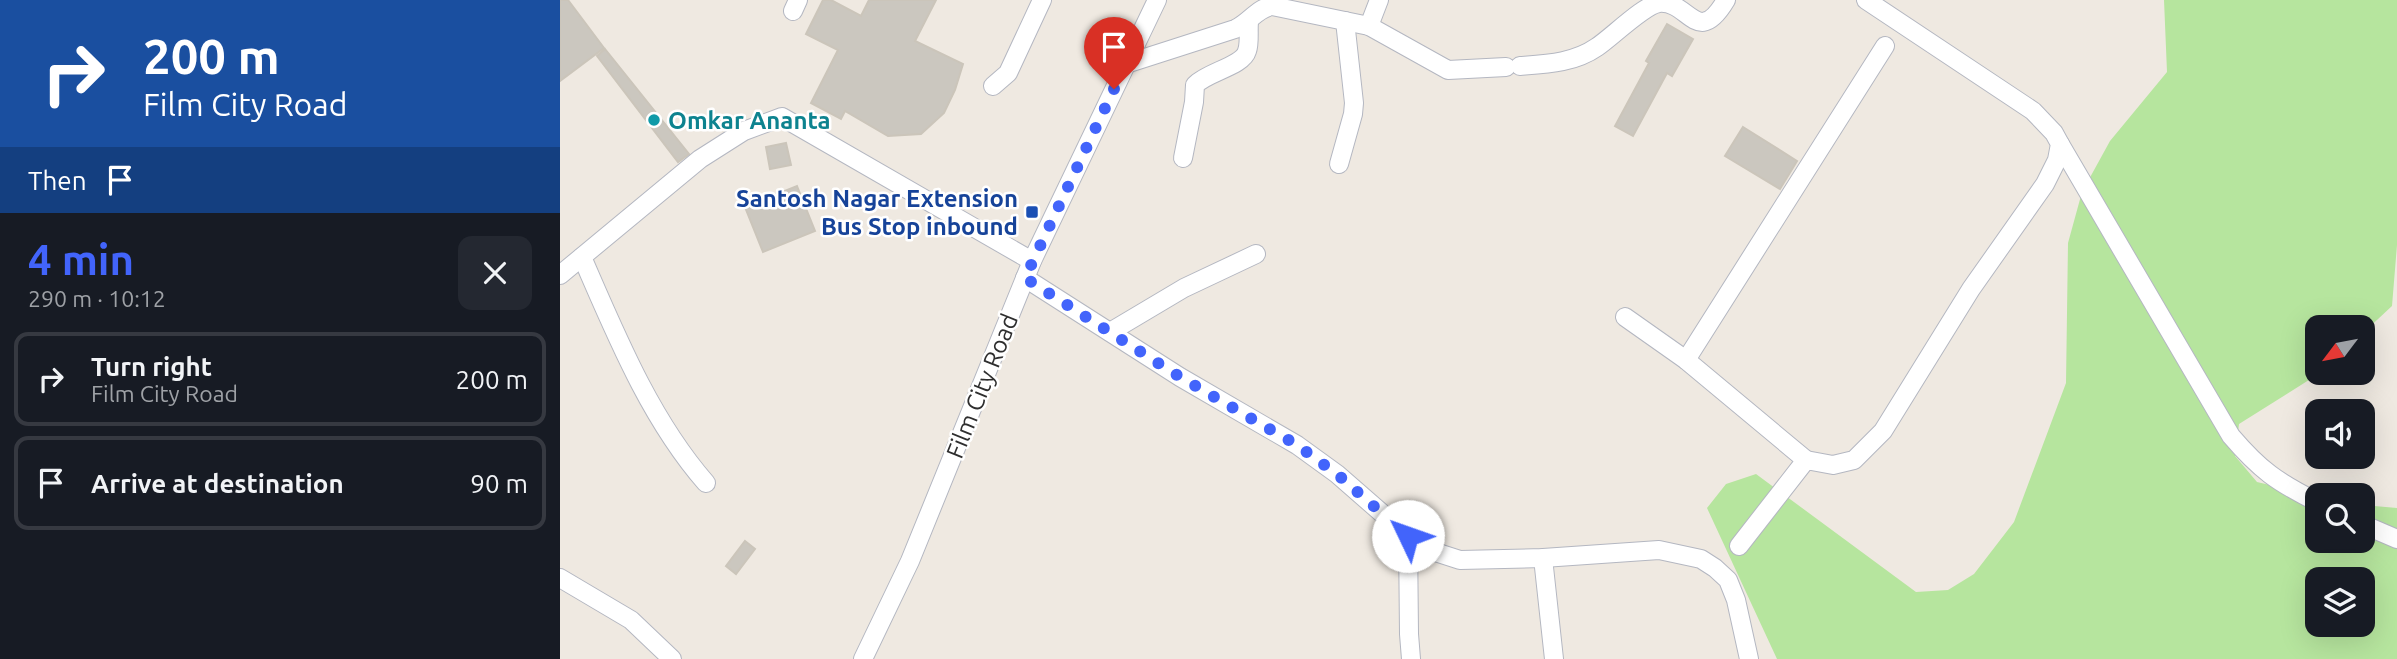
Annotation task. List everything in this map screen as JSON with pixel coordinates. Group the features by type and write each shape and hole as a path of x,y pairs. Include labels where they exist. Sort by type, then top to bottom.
{"street":[{"path":"993,86 1009,73 1042,0"},
{"name":"Film City Road","path":"863,659 910,561 1032,261 1157,0"},
{"path":"1369,26 1379,0"},
{"path":"1126,64 1235,29 1248,22 1261,9 1272,6 1369,26 1448,70 1560,62 1579,57 1596,48 1659,3 1669,5 1699,21 1708,21 1717,14 1726,0"},
{"path":"1866,0 2033,111 2054,133 2231,436 2251,459 2278,482 2305,496"},
{"path":"1339,164 1354,103 1345,21"},
{"path":"1183,158 1195,85 1201,78 1242,60 1247,51 1248,22"},
{"path":"1686,360 1885,46"},
{"path":"560,275 700,159 744,131 782,117 1032,261"},
{"path":"1625,317 1686,360 1806,460 1833,465 1854,460 1883,431 1971,289 2045,184 2057,160 2060,144"},
{"path":"1110,332 1184,288 1256,254"},
{"path":"582,257 611,323 660,419 706,483"},
{"path":"1025,278 1180,377 1297,445 1337,474 1408,536 1429,550 1460,560 1543,558 1658,550 1701,559 1728,580 1736,600 1749,659"},
{"path":"1739,546 1806,460"},
{"path":"2375,530 2397,539"},
{"path":"1408,536 1411,659"},
{"path":"1543,558 1554,659"},
{"path":"560,578 631,620 672,659"}],"green space":[{"path":"2164,0 2397,0 2397,245 2392,306 2375,322 2375,315 2305,315 2305,382 2239,424 2235,456 2257,482 2305,493 2305,553 2375,553 2375,506 2397,508 2397,659 1777,659 1707,508 1726,484 1756,474 1916,592 1948,590 1974,574 2014,522 2066,383 2068,243 2082,192 2110,141 2167,72"}],"building":[{"path":"560,0 568,0 604,48 560,81"},
{"path":"823,0 831,0 861,16 869,0 936,0 915,41 963,64 944,113 921,134 888,136 845,111 841,119 811,103 838,50 806,34"},
{"path":"1667,24 1693,39 1672,76 1667,73 1633,136 1615,126"},
{"path":"605,49 689,154 678,162 597,56"},
{"path":"1743,127 1797,161 1780,189 1725,156"},
{"path":"786,143 791,165 770,169 766,147"},
{"path":"797,186 815,231 763,252 745,207"},
{"path":"745,541 755,549 736,574 726,566"}],"place":[{"name":"Omkar Ananta","path":"654,120"},
{"name":"Santosh Nagar Extension Bus Stop inbound","path":"1032,212"}],"route":[{"path":"1114,89 1025,278 1180,377 1297,445 1360,492 1408,536"}]}
